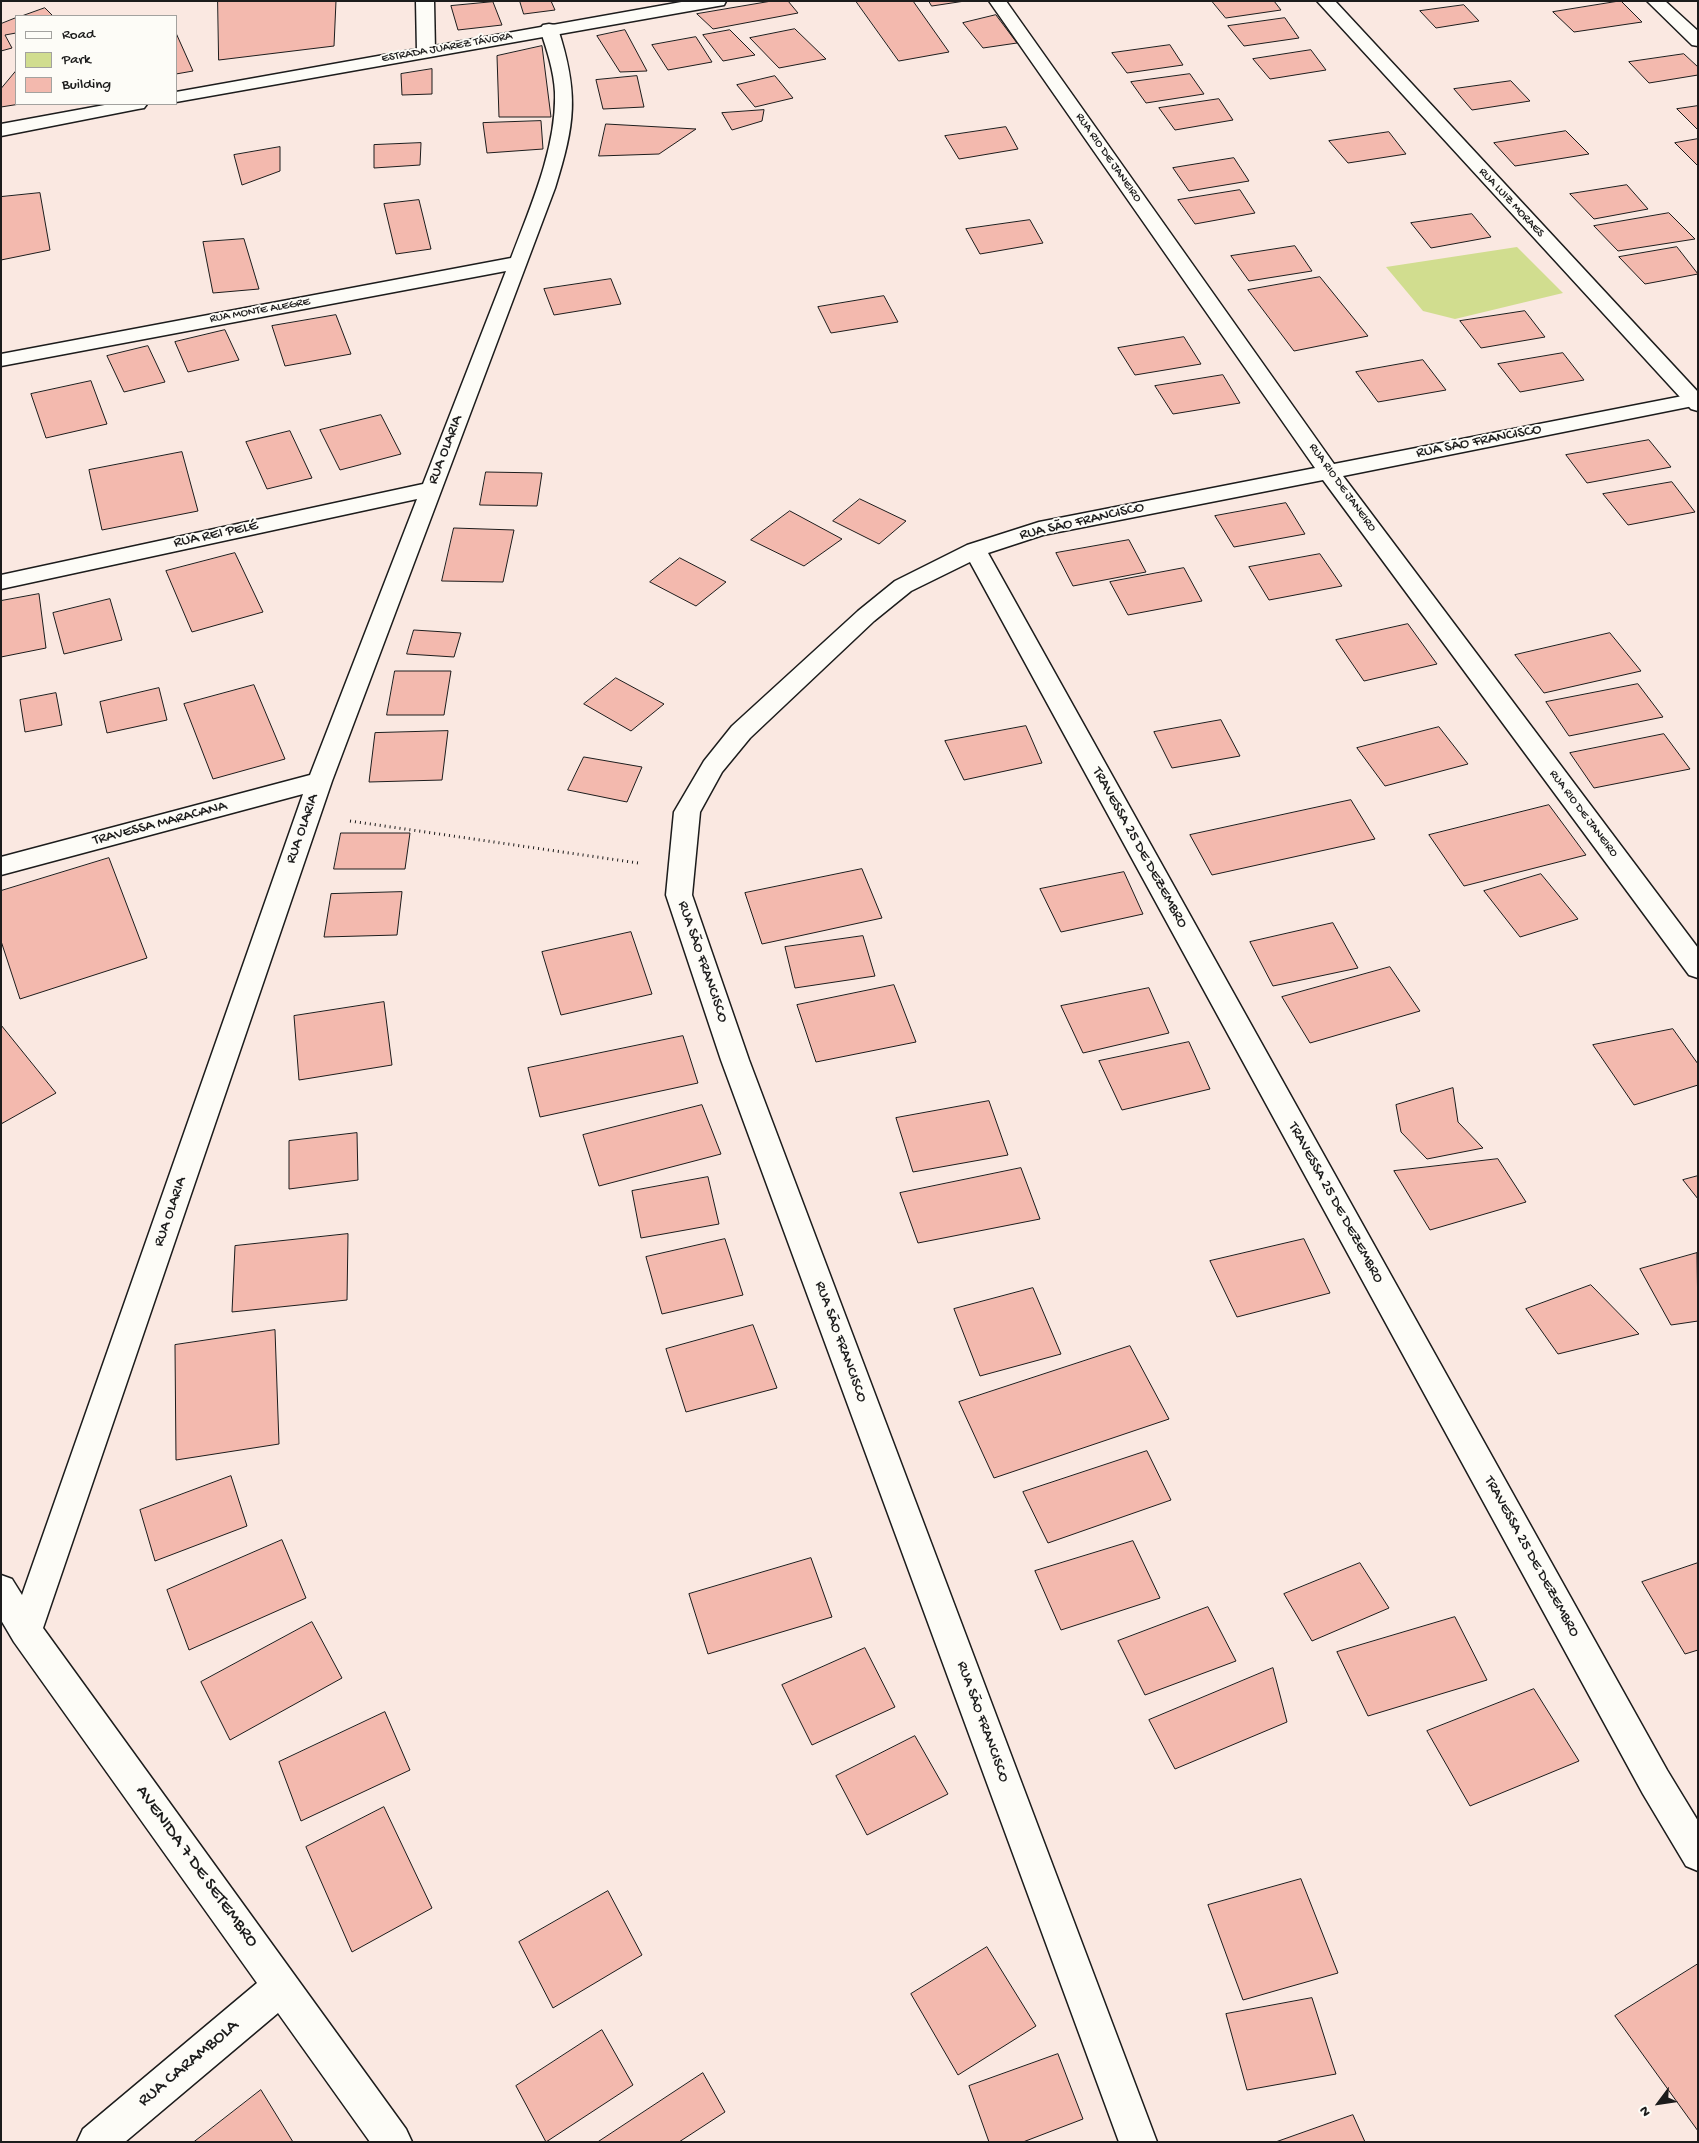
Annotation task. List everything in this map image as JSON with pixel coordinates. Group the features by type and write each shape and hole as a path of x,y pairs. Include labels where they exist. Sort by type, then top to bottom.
{"street":[{"path":"425,1 426,52"},
{"name":"ESTRADA JUAREZ TÁVORA","path":"178,97 718,1"},
{"name":"RUA RIO DE JANEIRO","path":"997,1 1328,471 1698,968"},
{"name":"RUA LUIZ MORAES","path":"1325,1 1696,402"},
{"path":"1655,1 1698,41"},
{"name":"RUA OLARIA","path":"26,1631 308,814 536,218 559,142 564,95 560,63 550,30"},
{"path":"1,130 133,105"},
{"name":"RUA MONTE ALEGRE","path":"1,360 518,264"},
{"name":"RUA SÃO FRANCISCO","path":"1138,2142 735,1060 679,895 687,812 713,767 741,732 866,616 903,586 975,550 1038,529 1328,471 1696,402"},
{"name":"RUA REI PELÉ","path":"1,582 432,489"},
{"name":"TRAVESSA 25 DE DEZEMBRO","path":"975,550 1645,1764 1698,1854"},
{"name":"TRAVESSA MARACANA","path":"1,866 320,781"},
{"name":"AVENIDA 7 DE SETEMBRO","path":"1,1590 26,1631 392,2142"},
{"name":"RUA CARAMBOLA","path":"96,2142 282,1986"}],"path":[{"path":"308,814 681,869"}],"green space":[{"path":"1517,247 1563,293 1455,319 1423,311 1386,267"}],"building":[{"path":"218,1 336,1 334,46 219,60"},
{"path":"520,1 551,1 555,10 524,14"},
{"path":"772,1 788,1 798,13 713,29 697,14"},
{"path":"856,1 913,1 949,52 899,61"},
{"path":"929,1 965,1 932,6"},
{"path":"1212,1 1274,1 1281,10 1226,18"},
{"path":"1621,1 1642,22 1574,32 1553,12"},
{"path":"493,2 502,25 458,30 451,6"},
{"path":"1464,5 1479,21 1436,28 1420,11"},
{"path":"45,8 52,15 25,15"},
{"path":"996,15 1017,43 983,48 963,23"},
{"path":"15,18 15,33 5,35 12,48 1,51 1,24"},
{"path":"1285,18 1299,38 1244,46 1228,26"},
{"path":"795,29 826,59 779,68 750,38"},
{"path":"625,30 647,71 620,72 597,36"},
{"path":"730,30 755,55 723,61 703,35"},
{"path":"178,37 193,71 178,74"},
{"path":"696,37 712,62 668,70 652,45"},
{"path":"1170,45 1183,65 1127,73 1112,53"},
{"path":"542,46 551,117 499,117 497,56"},
{"path":"1311,50 1326,70 1270,79 1253,59"},
{"path":"1684,54 1698,67 1698,75 1649,83 1629,62"},
{"path":"432,69 432,94 402,95 401,74"},
{"path":"15,72 15,105 1,107 1,89"},
{"path":"1190,74 1204,94 1146,103 1131,82"},
{"path":"637,76 644,107 603,109 596,80"},
{"path":"775,76 793,98 755,107 737,85"},
{"path":"1511,81 1530,101 1472,110 1454,89"},
{"path":"1219,99 1233,120 1175,130 1159,108"},
{"path":"1698,106 1698,130 1677,109"},
{"path":"764,110 762,121 732,130 722,113"},
{"path":"541,121 543,149 487,153 483,123"},
{"path":"606,124 696,129 659,154 599,156"},
{"path":"1006,127 1018,149 959,159 945,136"},
{"path":"1566,131 1589,154 1515,166 1494,143"},
{"path":"1389,132 1406,154 1348,163 1329,141"},
{"path":"1698,139 1698,165 1697,165 1675,143"},
{"path":"421,143 420,165 374,168 374,145"},
{"path":"280,147 280,171 242,185 234,155"},
{"path":"1234,158 1249,181 1189,191 1173,168"},
{"path":"1627,185 1648,209 1594,219 1570,194"},
{"path":"1240,190 1255,213 1195,224 1178,200"},
{"path":"40,193 50,250 1,260 1,197"},
{"path":"419,200 431,249 396,254 384,204"},
{"path":"1669,213 1695,239 1618,251 1594,226"},
{"path":"1472,214 1491,237 1431,248 1411,223"},
{"path":"1030,220 1043,243 980,254 966,229"},
{"path":"244,239 259,289 213,293 203,242"},
{"path":"1295,246 1312,271 1249,281 1231,256"},
{"path":"1677,247 1698,274 1645,284 1619,257"},
{"path":"1320,277 1368,336 1294,351 1248,290"},
{"path":"611,279 621,304 554,315 544,289"},
{"path":"884,296 898,322 831,333 818,307"},
{"path":"1525,311 1545,337 1481,348 1460,321"},
{"path":"336,315 351,354 285,366 272,326"},
{"path":"225,330 239,360 188,372 175,342"},
{"path":"1184,337 1201,364 1135,375 1118,348"},
{"path":"148,346 165,382 124,392 107,356"},
{"path":"1563,353 1584,380 1520,392 1498,364"},
{"path":"1423,360 1446,390 1378,402 1356,372"},
{"path":"1223,375 1240,403 1173,414 1155,386"},
{"path":"91,381 107,424 46,438 31,394"},
{"path":"381,415 401,454 340,470 320,430"},
{"path":"290,431 312,478 267,489 246,442"},
{"path":"1649,440 1671,467 1587,483 1566,455"},
{"path":"182,452 198,511 102,530 89,470"},
{"path":"486,472 542,473 537,506 480,505"},
{"path":"1672,482 1695,512 1628,525 1603,494"},
{"path":"860,499 906,521 879,544 833,521"},
{"path":"1286,503 1305,534 1234,547 1215,516"},
{"path":"790,511 842,539 804,566 751,540"},
{"path":"454,528 514,530 503,582 442,581"},
{"path":"1129,540 1146,572 1073,586 1056,553"},
{"path":"235,553 263,612 192,632 166,571"},
{"path":"1320,554 1342,586 1269,600 1249,567"},
{"path":"680,558 726,582 696,606 650,582"},
{"path":"1184,568 1202,601 1128,615 1110,582"},
{"path":"39,594 46,648 1,657 1,601"},
{"path":"110,599 122,640 64,654 53,613"},
{"path":"1408,624 1437,664 1364,681 1336,640"},
{"path":"414,630 461,633 454,657 407,654"},
{"path":"1610,633 1641,671 1544,693 1515,655"},
{"path":"395,671 451,671 444,715 387,715"},
{"path":"616,678 664,704 631,731 584,704"},
{"path":"1638,684 1663,717 1569,736 1546,702"},
{"path":"254,685 285,759 213,779 184,704"},
{"path":"159,688 167,720 107,733 100,702"},
{"path":"56,693 62,725 25,732 20,700"},
{"path":"1221,720 1240,756 1172,768 1154,732"},
{"path":"1026,726 1042,763 964,780 945,741"},
{"path":"1439,727 1468,764 1385,786 1357,748"},
{"path":"448,731 442,780 369,782 375,733"},
{"path":"1664,734 1690,769 1594,788 1570,753"},
{"path":"584,757 642,767 627,802 568,790"},
{"path":"1351,800 1375,839 1212,875 1190,835"},
{"path":"1549,805 1586,855 1464,886 1429,835"},
{"path":"341,833 410,833 405,869 334,869"},
{"path":"109,858 147,958 20,999 1,941 1,891"},
{"path":"862,869 882,918 762,944 745,893"},
{"path":"1124,872 1143,914 1061,932 1040,889"},
{"path":"1541,874 1578,919 1520,937 1484,891"},
{"path":"402,892 397,935 324,937 331,894"},
{"path":"1333,923 1358,968 1273,986 1250,942"},
{"path":"631,932 652,994 561,1015 542,952"},
{"path":"863,936 875,976 795,988 785,947"},
{"path":"1390,967 1420,1011 1310,1043 1282,997"},
{"path":"894,985 916,1042 816,1062 797,1005"},
{"path":"1149,988 1169,1033 1083,1053 1061,1006"},
{"path":"384,1002 392,1065 299,1080 294,1016"},
{"path":"1,1025 56,1093 1,1124"},
{"path":"1673,1029 1698,1064 1698,1085 1634,1105 1593,1045"},
{"path":"683,1036 698,1083 540,1117 528,1068"},
{"path":"1189,1042 1210,1089 1122,1110 1099,1061"},
{"path":"1453,1088 1458,1122 1483,1148 1427,1159 1401,1132 1396,1105"},
{"path":"989,1101 1008,1155 913,1172 896,1118"},
{"path":"702,1105 721,1154 599,1186 583,1135"},
{"path":"357,1133 358,1180 289,1189 289,1141"},
{"path":"1498,1159 1526,1202 1430,1230 1394,1171"},
{"path":"1021,1168 1040,1219 918,1243 900,1193"},
{"path":"1698,1176 1698,1199 1683,1180"},
{"path":"708,1177 719,1224 641,1238 632,1191"},
{"path":"348,1234 347,1300 232,1312 235,1246"},
{"path":"725,1239 743,1295 662,1314 646,1257"},
{"path":"1304,1239 1330,1293 1237,1317 1210,1261"},
{"path":"1697,1253 1698,1321 1671,1325 1640,1269"},
{"path":"1591,1285 1639,1334 1558,1354 1526,1309"},
{"path":"1033,1288 1061,1354 980,1376 954,1309"},
{"path":"753,1325 777,1388 686,1412 666,1349"},
{"path":"275,1330 279,1444 176,1460 175,1345"},
{"path":"1130,1346 1169,1419 994,1478 959,1402"},
{"path":"1147,1451 1171,1500 1048,1543 1023,1492"},
{"path":"231,1476 247,1526 155,1561 140,1510"},
{"path":"282,1540 306,1598 189,1650 167,1590"},
{"path":"1133,1541 1160,1598 1061,1630 1035,1571"},
{"path":"811,1558 832,1617 708,1654 689,1594"},
{"path":"1360,1563 1389,1608 1312,1641 1284,1594"},
{"path":"1698,1563 1698,1650 1685,1654 1642,1582"},
{"path":"1208,1607 1236,1661 1145,1695 1118,1641"},
{"path":"1455,1617 1487,1680 1368,1716 1337,1652"},
{"path":"312,1622 342,1678 230,1740 201,1682"},
{"path":"865,1648 895,1707 812,1745 782,1685"},
{"path":"1273,1668 1287,1722 1175,1769 1149,1720"},
{"path":"1534,1689 1579,1761 1470,1806 1427,1731"},
{"path":"385,1712 410,1770 301,1821 279,1762"},
{"path":"915,1736 948,1794 867,1835 836,1776"},
{"path":"384,1807 432,1908 352,1952 306,1847"},
{"path":"1301,1879 1338,1973 1243,2000 1208,1905"},
{"path":"608,1891 642,1955 553,2008 519,1942"},
{"path":"987,1947 1036,2026 958,2075 911,1994"},
{"path":"1698,1964 1698,2131 1615,2016"},
{"path":"1312,1998 1336,2074 1247,2090 1226,2014"},
{"path":"602,2030 633,2085 546,2142 516,2086"},
{"path":"1058,2054 1083,2119 1023,2142 989,2142 969,2086"},
{"path":"703,2073 725,2112 679,2142 598,2142"},
{"path":"261,2090 293,2142 194,2142"},
{"path":"1353,2115 1365,2142 1276,2142"}]}
